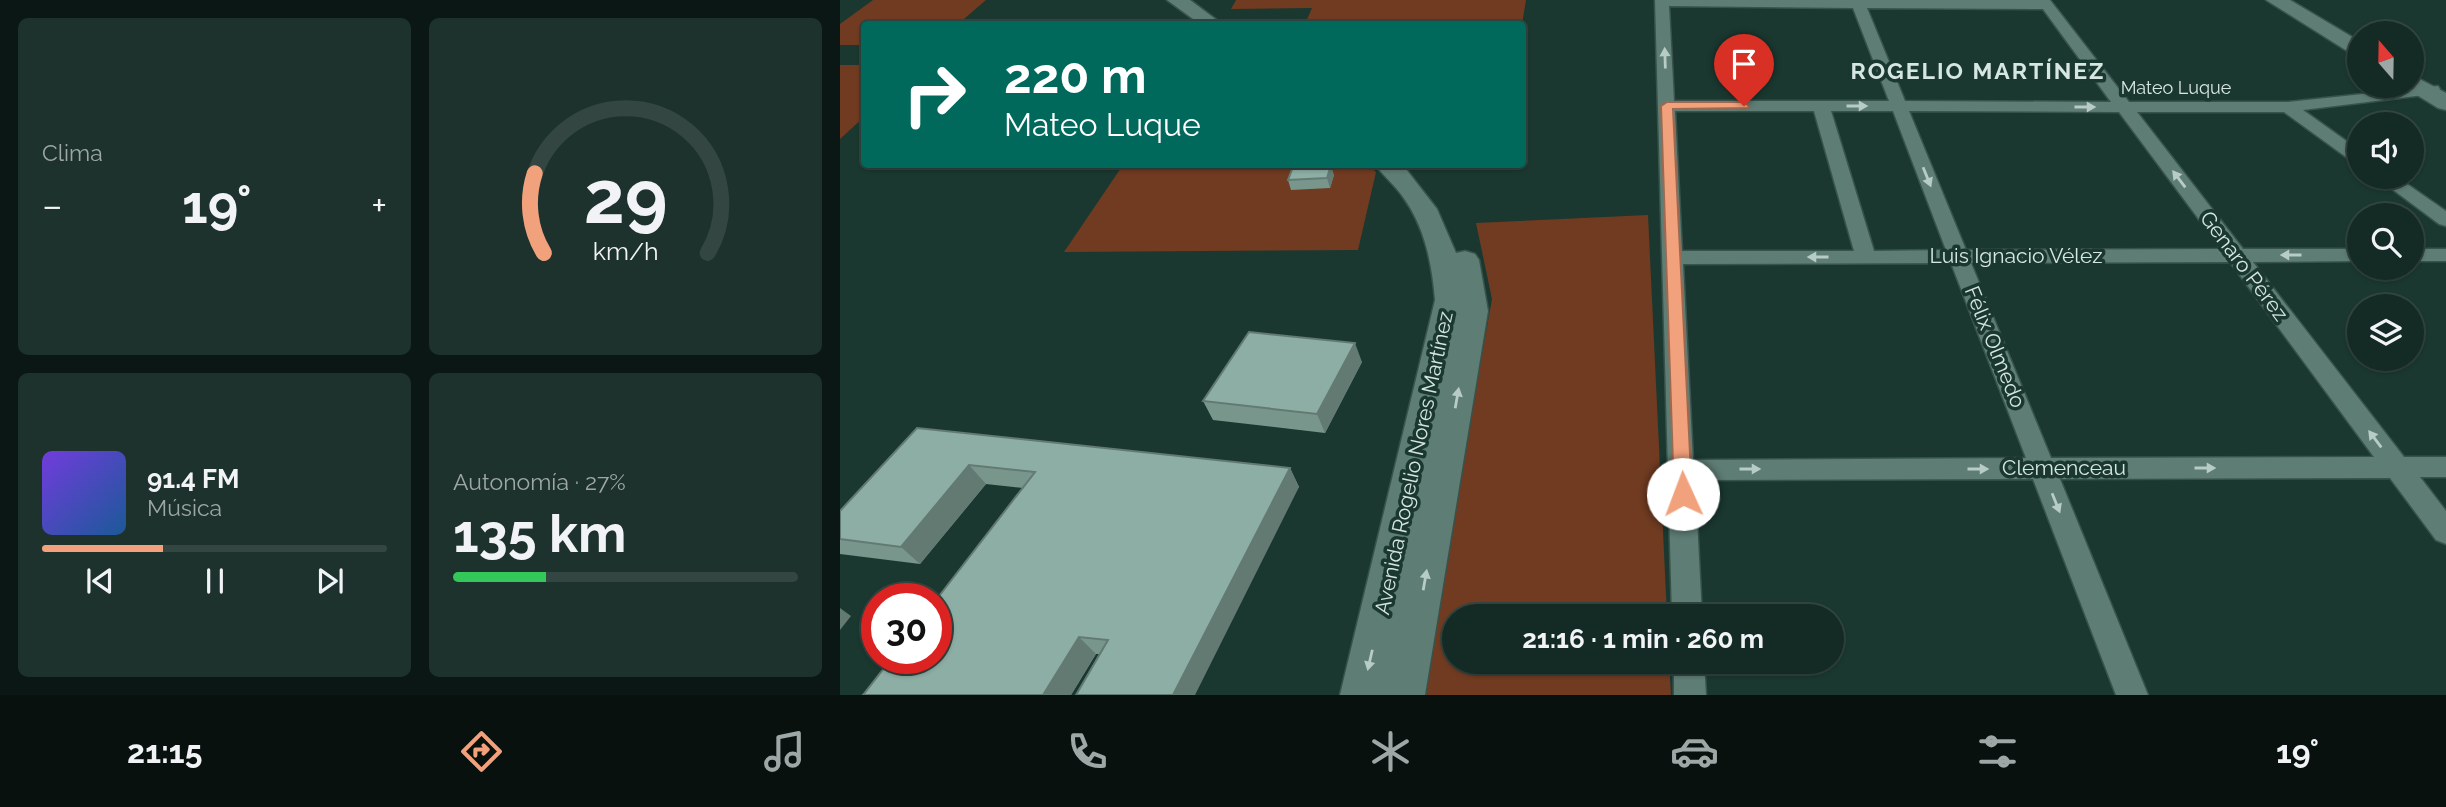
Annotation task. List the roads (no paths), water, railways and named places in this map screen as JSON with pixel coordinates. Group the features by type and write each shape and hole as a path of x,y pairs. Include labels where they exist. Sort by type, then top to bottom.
{"main road":[{"path":"1160,0 1190,21"},
{"path":"1177,0 1208,21"},
{"path":"2276,0 2347,41"},
{"path":"2283,0 2347,40"},
{"name":"Avenida Rogelio Nores Martínez","path":"1363,695 1450,300 1448,266 1433,222 1413,192 1391,168"},
{"name":"Avenida Rogelio Nores Martínez","path":"1403,695 1473,311 1467,266 1445,209 1426,182 1411,168"}],"street":[{"path":"1687,604 1662,1 2045,3"},
{"name":"Félix Olmedo","path":"1858,2 2132,695"},
{"name":"Genaro Pérez","path":"2045,3 2446,533"},
{"name":"Mateo Luque","path":"1667,106 2288,107 2428,90"},
{"path":"1821,106 1866,257"},
{"path":"2288,107 2347,149"},
{"path":"2402,189 2446,220"},
{"name":"Luis Ignacio Vélez","path":"1673,258 2347,255"},
{"path":"2424,255 2446,255"},
{"name":"Clemenceau","path":"1682,470 2446,467"},
{"path":"1689,674 1690,695"}],"district":[{"name":"ROGELIO MARTÍNEZ","path":"1978,71"}]}
